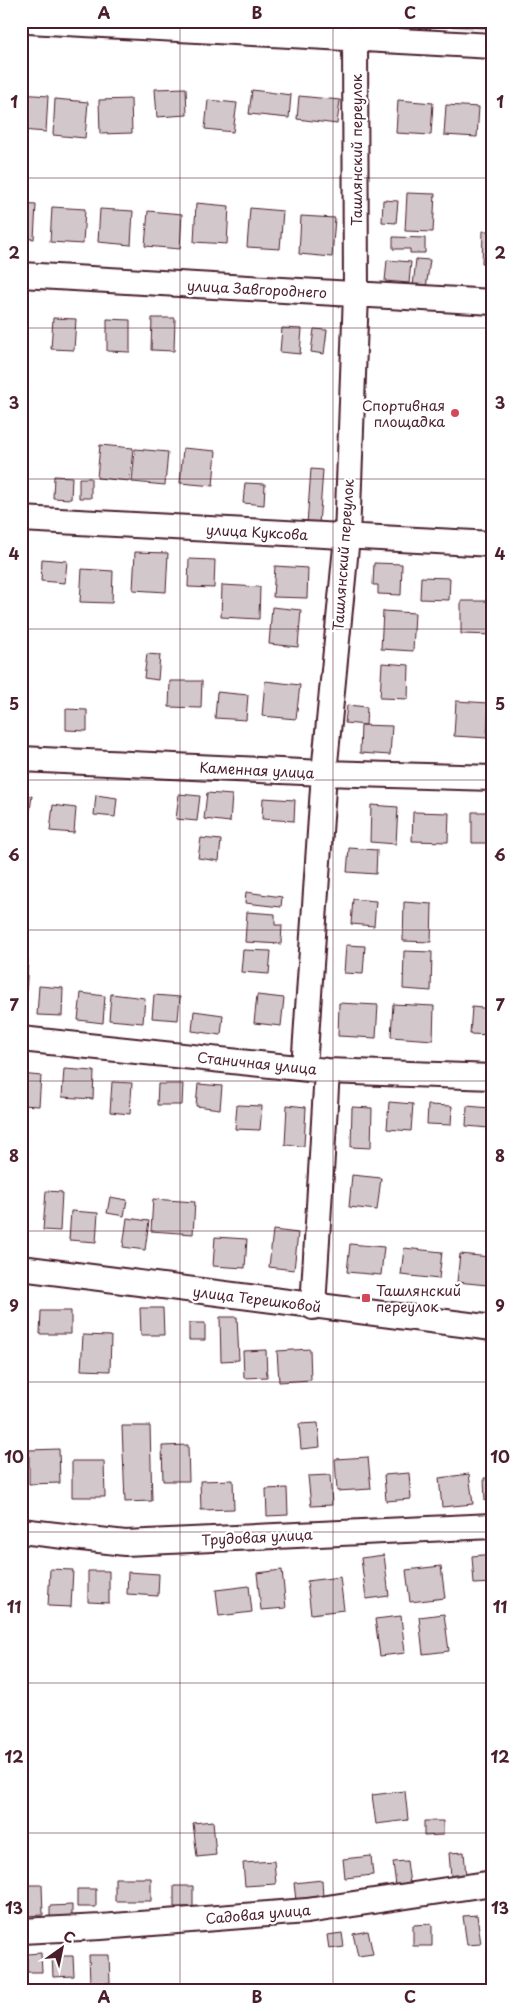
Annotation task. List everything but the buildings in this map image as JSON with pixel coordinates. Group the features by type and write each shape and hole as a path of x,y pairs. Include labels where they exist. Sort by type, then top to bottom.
{"street":[{"path":"28,21 493,46"},
{"name":"Ташлянский переулок","path":"304,1068 324,773 347,537 356,294 355,40"},
{"name":"улица Завгороднего","path":"21,275 493,302"},
{"name":"улица Куксова","path":"21,519 493,544"},
{"name":"Каменная улица","path":"21,759 324,773 493,778"},
{"name":"Станичная улица","path":"21,1040 327,1071 493,1077"},
{"path":"313,1307 327,1071"},
{"name":"улица Терешковой","path":"21,1268 313,1307 493,1328"},
{"name":"Трудовая улица","path":"21,1532 124,1543 493,1526"},
{"name":"Садовая улица","path":"21,1931 101,1927 307,1911 493,1882"}],"shaded area":[{"path":"350,21 493,21 493,29"}],"place":[{"name":"Спортивная площадка","path":"455,413"},
{"name":"Ташлянский переулок","path":"366,1298"}]}
